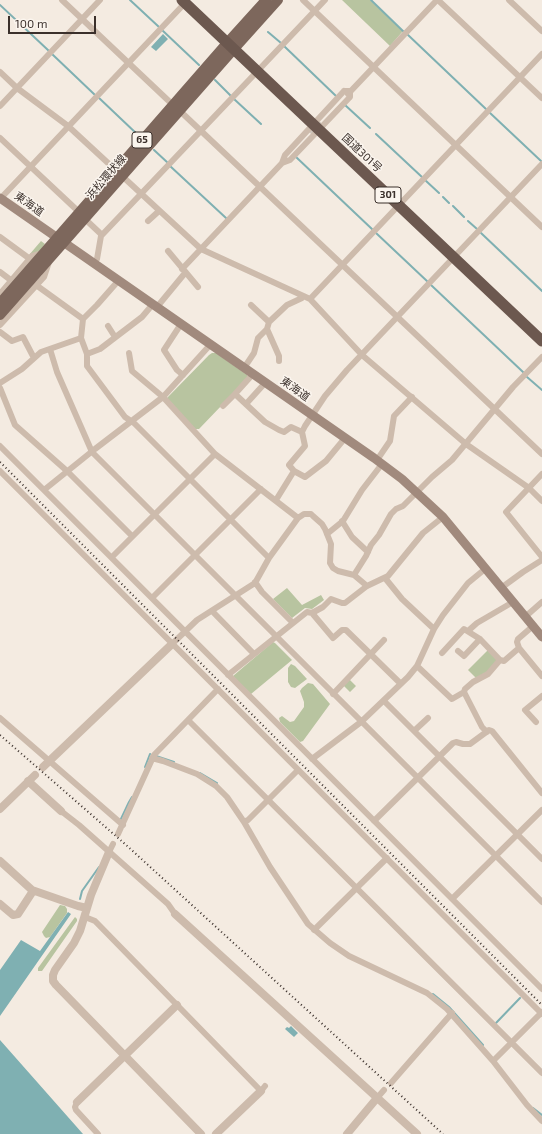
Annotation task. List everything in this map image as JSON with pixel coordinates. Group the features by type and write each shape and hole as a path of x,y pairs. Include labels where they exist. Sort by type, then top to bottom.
{"highway":[{"name":"国道301号","path":"187,2 230,46 542,341"}],"main road":[{"name":"浜松環状線","path":"0,304 82,216 230,46 266,0"},
{"name":"浜松環状線","path":"230,46 278,0"},
{"name":"東海道","path":"1,201 94,262 210,345 380,462 418,492 443,517 542,637"},
{"name":"浜松環状線","path":"0,315 46,256"}],"street":[{"path":"62,0 542,454"},
{"path":"0,106 100,0"},
{"path":"303,0 542,227"},
{"path":"94,262 97,259 102,235 325,0"},
{"path":"86,354 100,349 114,337 144,316 155,305 201,249 282,163 285,155 316,127 437,0 542,98"},
{"path":"509,0 542,31"},
{"path":"1,201 30,166 187,2"},
{"path":"310,299 542,54"},
{"path":"0,72 17,88 68,126 118,174 201,249 310,299 362,355 466,444 529,488 542,501"},
{"path":"316,127 344,92 350,91"},
{"path":"0,138 102,235"},
{"path":"346,438 326,461 305,477 294,471 289,465 305,446 302,432 312,415 336,383 542,164"},
{"path":"148,221 159,211"},
{"path":"0,237 30,259"},
{"path":"168,251 198,287"},
{"path":"0,294 32,256 46,256 44,276 0,325"},
{"path":"0,272 12,280"},
{"path":"119,280 83,319 81,338 86,354 87,366 125,417 131,421 269,558"},
{"path":"36,285 83,319"},
{"path":"244,368 254,353 258,338 267,329 269,322 287,305 302,298 303,296"},
{"path":"251,305 269,322"},
{"path":"181,324 164,350 177,370 183,375"},
{"path":"108,326 114,337"},
{"path":"267,329 279,361"},
{"path":"0,332 12,341 23,337 34,358"},
{"path":"81,338 42,352 22,369 0,383 15,425 67,471 132,536"},
{"path":"44,490 163,397 210,345"},
{"path":"50,349 58,376 92,452 542,902"},
{"path":"129,352 132,372 163,397 215,454 298,518"},
{"path":"354,575 371,545 396,508 403,506 452,460 513,388 542,357"},
{"path":"223,406 253,374"},
{"path":"246,404 265,382"},
{"path":"235,394 265,422 279,430 284,432 291,427 302,432"},
{"path":"327,534 342,521 380,462 390,440 394,416 412,397"},
{"path":"0,446 542,989"},
{"path":"112,557 215,454"},
{"path":"0,471 542,1013 493,1061"},
{"path":"276,500 294,471"},
{"path":"542,474 506,512 542,557"},
{"path":"152,598 261,489"},
{"path":"43,767 197,620 255,582 269,558 298,518 304,514 311,514 322,524 331,544 331,565 338,571 354,575 367,586"},
{"path":"228,675 306,612 312,613 323,607 332,599 342,603 345,602 367,586 385,578 393,571 423,533 443,517"},
{"path":"342,521 352,537 368,552"},
{"path":"501,588 542,560"},
{"path":"312,759 362,722 401,684 416,666 434,629 454,600 471,580 485,569"},
{"path":"385,578 402,598 434,629"},
{"path":"255,582 262,592 293,623"},
{"path":"468,631 477,623 513,602"},
{"path":"525,617 542,602"},
{"path":"212,610 254,654"},
{"path":"312,613 333,638 342,630 346,630 401,684"},
{"path":"533,626 517,640 519,648 542,676"},
{"path":"442,653 464,628 480,639 500,660"},
{"path":"458,651 464,656 480,639"},
{"path":"333,694 384,640"},
{"path":"416,666 452,699 464,692 465,689 473,682 488,674 500,660 504,661 519,648"},
{"path":"118,834 154,754 218,689"},
{"path":"464,692 486,732"},
{"path":"536,722 525,710 542,696"},
{"path":"384,701 542,859"},
{"path":"0,718 122,825"},
{"path":"414,731 428,718"},
{"path":"188,720 542,1073"},
{"path":"374,821 453,743 470,744 489,730 492,731 542,793"},
{"path":"152,758 163,760 197,774 222,792 244,822 265,859 300,914 314,930 349,956 427,993 438,1000 452,1013 493,1061 523,1101 542,1121"},
{"path":"244,822 298,770"},
{"path":"0,809 35,775"},
{"path":"28,781 61,811 79,824 171,908 175,914 417,1134"},
{"path":"452,899 542,810"},
{"path":"114,844 109,852 91,895 77,938 54,973 54,980 56,985 201,1134"},
{"path":"314,930 387,858"},
{"path":"0,861 33,891 87,908"},
{"path":"0,904 12,915 18,914 33,891"},
{"path":"85,917 95,921 177,1005 263,1089 216,1134"},
{"path":"98,1134 76,1110 75,1107 77,1102 177,1005"},
{"path":"391,1083 452,1013"},
{"path":"347,1134 384,1090"}],"green space":[{"path":"342,0 370,0 403,31 390,46"},
{"path":"41,241 45,244 39,252 29,255"},
{"path":"212,353 216,353 247,375 247,379 199,429 195,429 167,398"},
{"path":"287,588 302,605 321,595 324,600 312,609 305,608 292,618 273,599"},
{"path":"273,642 292,660 251,694 233,676"},
{"path":"488,650 497,660 487,672 476,678 468,670"},
{"path":"291,664 295,666 307,679 295,688 291,687 288,682 288,668"},
{"path":"349,679 356,686 350,692 343,685"},
{"path":"308,683 313,684 330,704 303,741 300,742 280,722 279,718 282,716 290,722 294,721 304,707 304,702 300,691"},
{"path":"60,905 65,906 67,913 50,937 46,938 42,932"},
{"path":"75,917 77,921 42,971 38,971 38,968"}],"water":[{"path":"163,34 168,39 156,51 151,47"},
{"path":"68,912 71,914 0,1016 0,970 21,940 40,951"},
{"path":"291,1026 298,1033 294,1037 285,1029"},
{"path":"0,1040 83,1134 0,1134"}],"waterway":[{"path":"130,0 159,27"},
{"path":"371,0 404,32"},
{"path":"0,5 49,51"},
{"path":"162,30 199,65"},
{"path":"268,32 281,43"},
{"path":"407,34 487,110"},
{"path":"284,46 336,96"},
{"path":"52,54 95,95"},
{"path":"215,80 231,96"},
{"path":"98,97 138,135"},
{"path":"234,99 261,124"},
{"path":"345,105 370,128"},
{"path":"489,112 541,161"},
{"path":"376,134 423,178"},
{"path":"154,150 168,163"},
{"path":"296,157 373,230"},
{"path":"170,166 226,218"},
{"path":"425,180 439,193"},
{"path":"443,197 449,203"},
{"path":"453,206 464,217"},
{"path":"468,221 477,229"},
{"path":"376,233 428,282"},
{"path":"481,233 542,291"},
{"path":"431,285 523,372"},
{"path":"527,377 542,390"},
{"path":"145,767 150,754"},
{"path":"156,756 174,762"},
{"path":"200,773 217,783"},
{"path":"120,821 132,797"},
{"path":"80,899 82,891 99,867"},
{"path":"433,994 449,1007 483,1045"},
{"path":"496,1023 520,998"},
{"path":"533,1108 542,1115"}],"tunnel":[{"path":"310,133 322,121"}],"railway":[{"path":"0,462 542,1005"},
{"path":"0,735 125,844 443,1134"}]}
